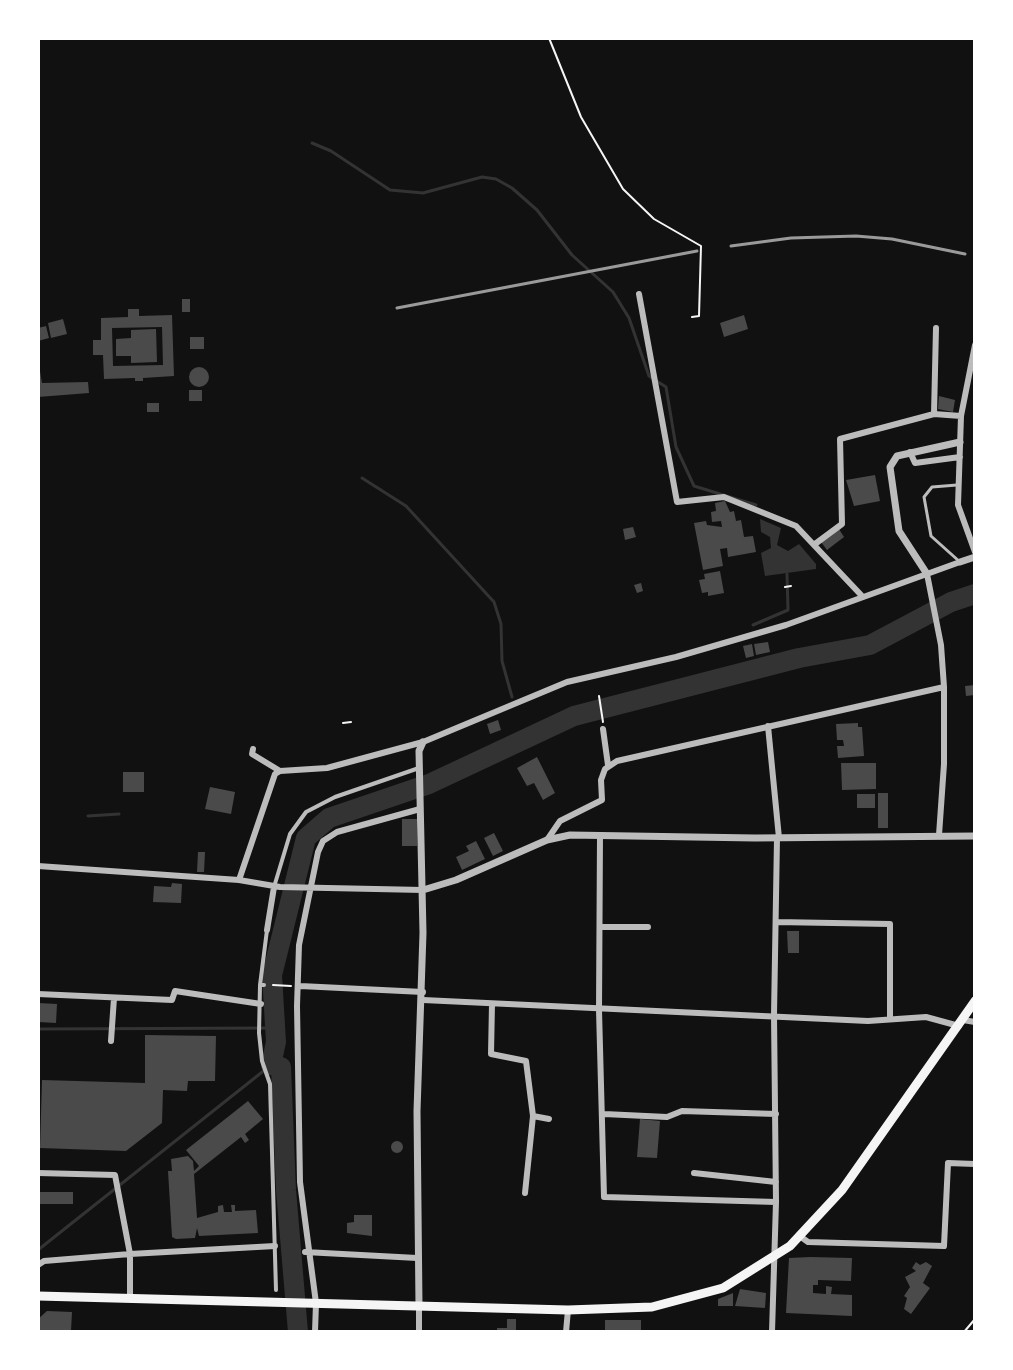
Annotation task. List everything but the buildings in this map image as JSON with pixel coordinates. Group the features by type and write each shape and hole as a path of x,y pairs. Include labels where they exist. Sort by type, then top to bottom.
{"main road":[{"path":"38,1296 568,1310 652,1307 723,1288 801,1237 842,1190 975,1001"}],"street":[{"path":"639,294 677,502 724,497 796,526 862,596"},
{"path":"934,414 936,328"},
{"path":"239,880 275,774 280,771 327,768 423,742 567,682 676,657 772,629 975,554 958,505 961,416 975,345"},
{"path":"815,544 842,524 840,439 934,414 961,416"},
{"path":"939,835 944,764 944,687 939,632 927,574 899,531 890,467 897,456 960,442"},
{"path":"910,452 915,463 960,457"},
{"path":"608,765 944,687"},
{"path":"768,726 778,838 774,1015 776,1256 772,1332"},
{"path":"547,840 560,821 602,800 601,780 608,765 603,729"},
{"path":"419,1332 417,1111 423,996 420,771 423,742"},
{"path":"253,749 252,754 280,771"},
{"path":"276,1290 268,1080 262,1061 259,1018 267,930 290,834 306,812 335,797 420,771"},
{"path":"315,1332 300,1182 299,945 310,887 323,841 337,832 420,806"},
{"path":"38,866 239,880 277,887 423,890 456,880 547,840 570,835 778,838 975,836"},
{"path":"600,835 599,1010 604,1197 776,1202"},
{"path":"776,922 890,924 890,1017"},
{"path":"600,927 648,927"},
{"path":"298,986 492,1004 599,1010 868,1021 890,1017 926,1017 961,1023 975,1022"},
{"path":"38,994 172,1000 175,991 261,1004"},
{"path":"111,1041 114,998"},
{"path":"492,1004 491,1054 526,1061 533,1116 525,1193"},
{"path":"604,1114 667,1117 682,1111 776,1114"},
{"path":"533,1116 549,1119"},
{"path":"801,1237 808,1242 944,1246 948,1163 975,1164"},
{"path":"38,1173 115,1175 130,1254 130,1298"},
{"path":"694,1173 776,1182"},
{"path":"38,1265 44,1261 130,1254 276,1249"},
{"path":"305,1252 417,1258"},
{"path":"566,1332 568,1310"}],"lane":[{"path":"959,485 932,487 924,497 931,536 960,562"}],"path":[{"path":"549,38 581,117 623,189 654,219 701,246 699,316 692,317"},
{"path":"785,587 791,586"},
{"path":"599,696 603,729"},
{"path":"343,723 351,722"},
{"path":"262,985 298,986"},
{"path":"964,1332 975,1319"}],"shaded area":[{"path":"760,519 781,528 777,545 788,551 799,544 816,564 816,569 765,576 761,553 771,548 770,537 761,532"}],"waterway":[{"path":"312,143 331,151 390,190 423,193 482,177 496,179 512,188 537,210 572,255 613,292 629,318 649,376 666,387 676,447 694,486 756,505"},
{"path":"362,478 406,506 494,602 501,624 502,661 512,697"},
{"path":"753,625 788,610 787,574"},
{"path":"298,1332 286,1190 281,1067 271,1065 276,1042 272,975 306,838 329,818 429,784 574,716 799,658 870,645 951,602 975,594"},
{"path":"88,816 119,814"},
{"path":"38,1029 275,1028"},
{"path":"38,1250 271,1065"}],"railway":[{"path":"731,246 791,238 856,236 892,239 965,254"},
{"path":"397,308 697,251"}]}
